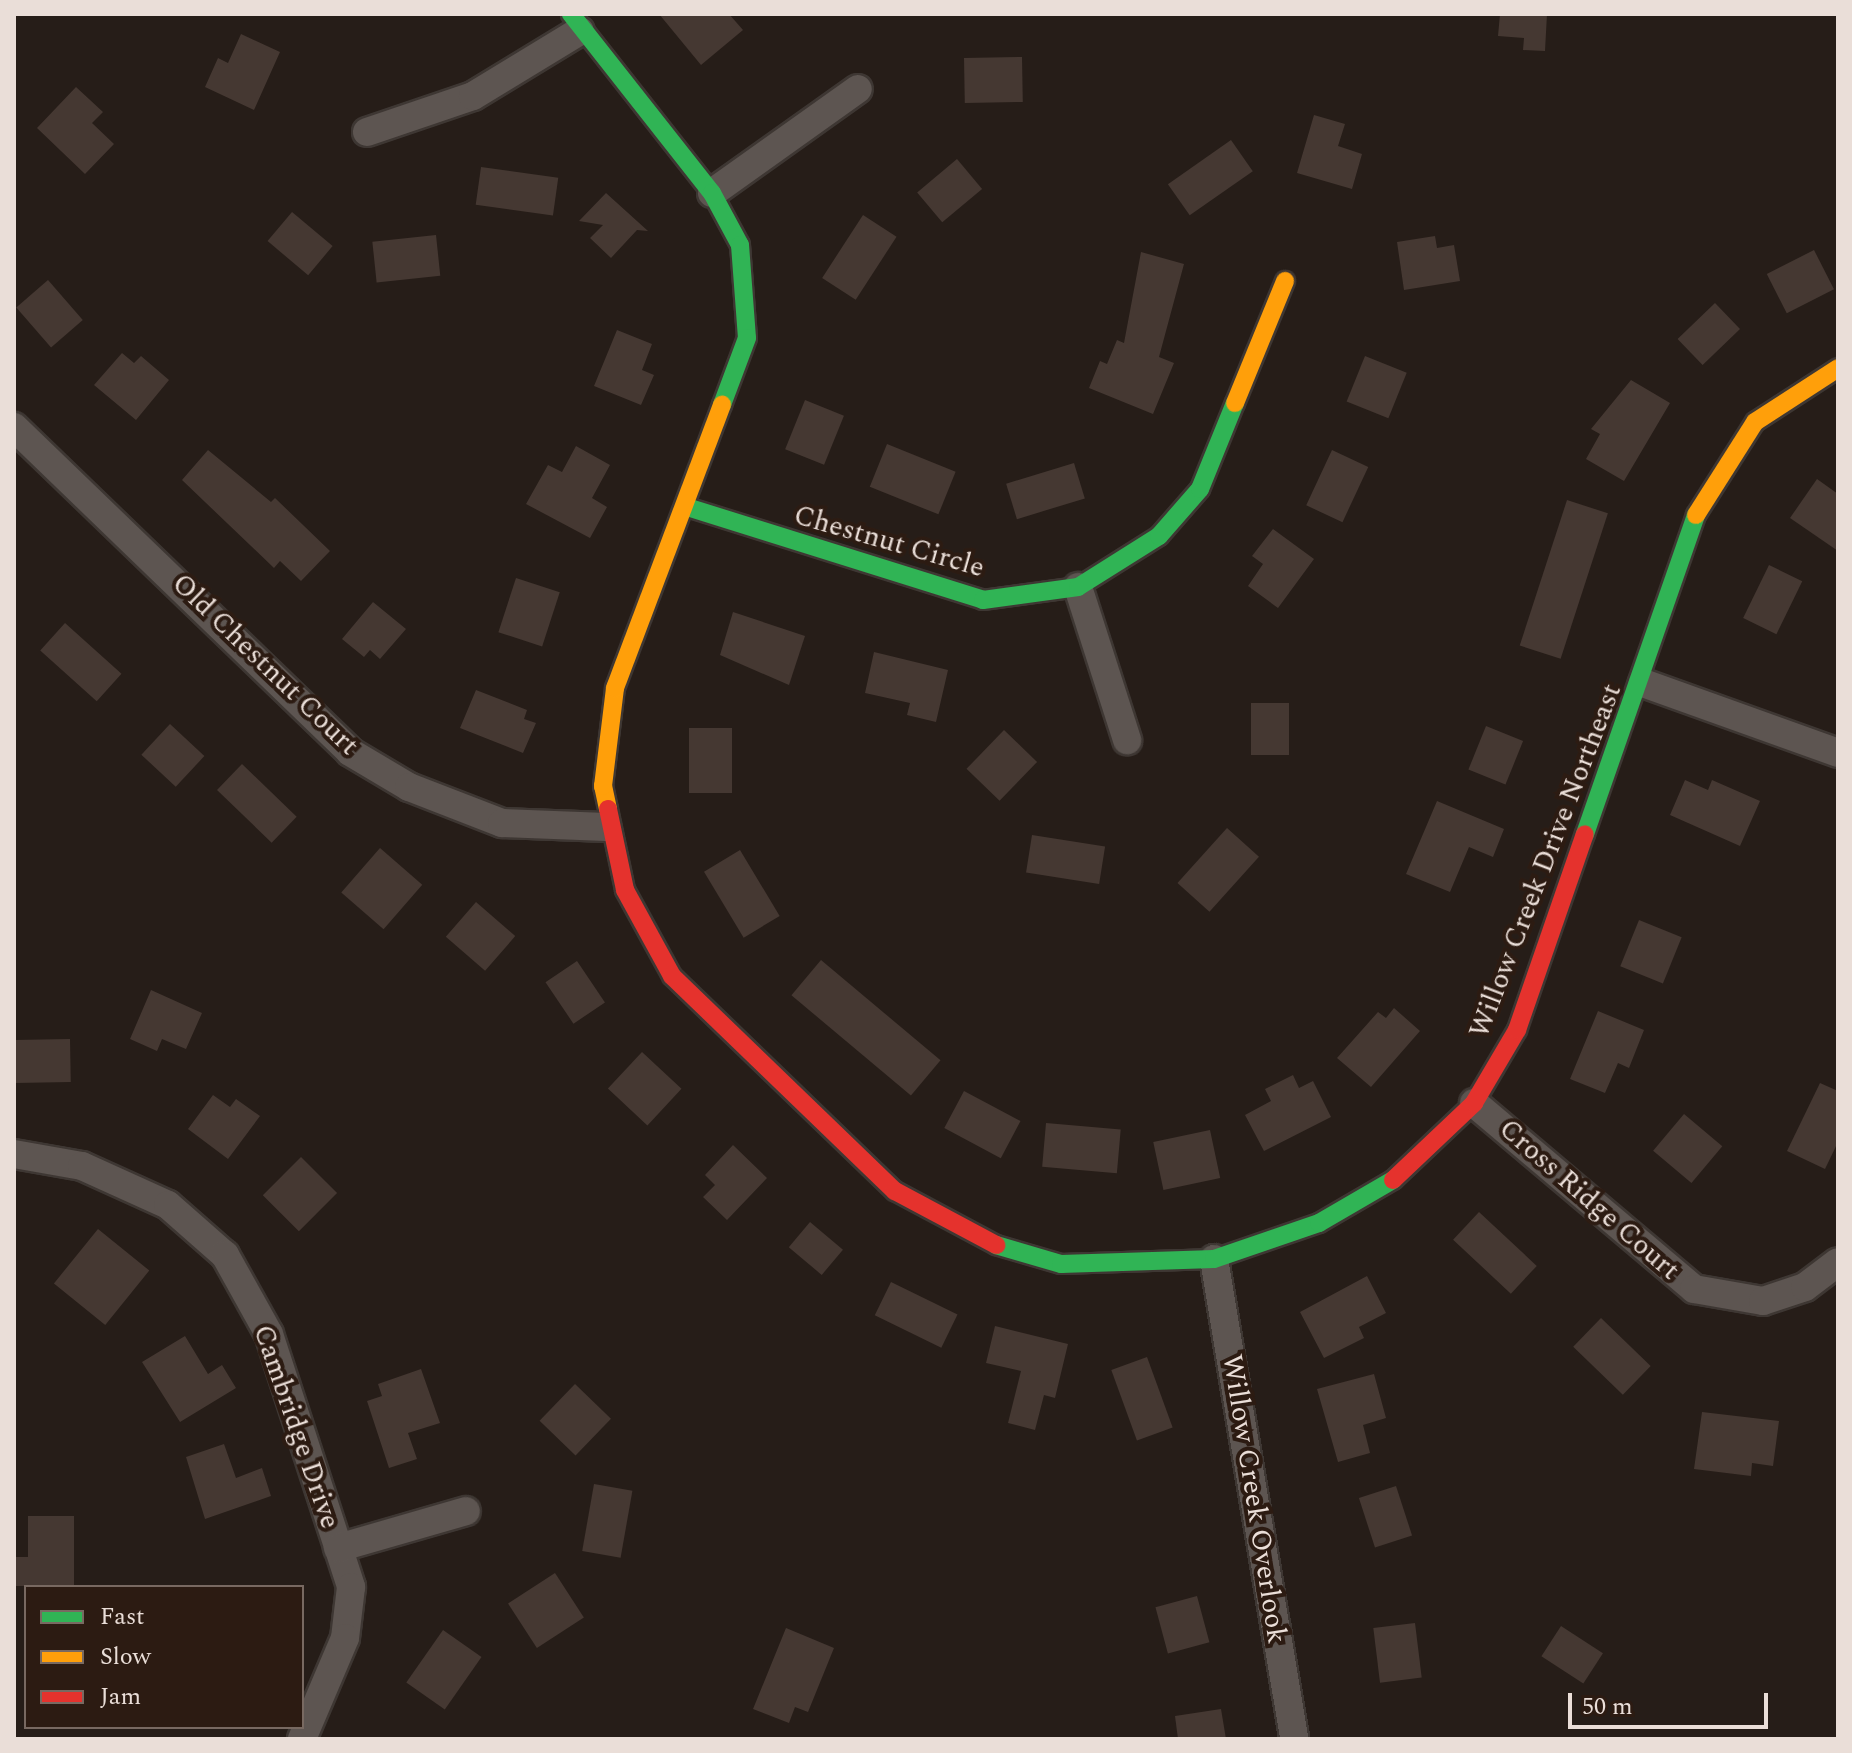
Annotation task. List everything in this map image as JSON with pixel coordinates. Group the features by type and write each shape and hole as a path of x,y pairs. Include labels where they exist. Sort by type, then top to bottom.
{"street":[{"path":"367,132 473,96 576,23"},
{"name":"Willow Creek Drive Northeast","path":"576,23 712,193 740,245 747,338 687,507 615,688 603,786 606,827 625,890 672,976 895,1191 958,1231 1061,1264 1214,1259 1319,1223 1382,1188 1474,1103 1517,1030 1643,683 1697,511 1723,463 1755,422 1838,368"},
{"path":"712,193 858,89"},
{"name":"Chestnut Circle","path":"687,507 925,588 983,600 1078,587 1159,536 1200,489 1285,281"},
{"name":"Old Chestnut Court","path":"14,427 350,752 409,787 502,823 606,827"},
{"path":"1078,587 1127,740"},
{"path":"1643,683 1838,753"},
{"name":"Cross Ridge Court","path":"1474,1103 1694,1289 1763,1301 1805,1287 1838,1262"},
{"name":"Cambridge Drive","path":"14,1154 82,1166 168,1205 225,1255 269,1334 351,1587 345,1638 302,1739"},
{"name":"Willow Creek Overlook","path":"1214,1259 1294,1739"},
{"path":"338,1548 466,1511"}],"building":[{"path":"659,14 729,14 743,30 701,65"},
{"path":"1500,14 1547,14 1545,51 1523,50 1524,38 1498,36"},
{"path":"241,34 280,52 254,110 205,87 218,58 228,63"},
{"path":"1022,57 1023,102 965,103 964,58"},
{"path":"76,87 103,112 92,123 114,144 85,174 37,128"},
{"path":"1314,115 1345,124 1338,146 1362,154 1352,189 1297,173"},
{"path":"1231,140 1253,171 1190,215 1168,184"},
{"path":"957,159 982,189 942,222 917,192"},
{"path":"481,167 558,178 553,215 476,205"},
{"path":"606,193 648,231 637,230 611,258 590,238 603,225 579,221"},
{"path":"292,212 333,246 308,275 268,241"},
{"path":"863,215 897,237 856,300 822,278"},
{"path":"436,235 440,276 377,282 372,242"},
{"path":"1435,236 1437,248 1454,245 1460,281 1404,290 1397,242"},
{"path":"1814,250 1834,289 1787,313 1767,274"},
{"path":"1141,252 1184,264 1159,357 1174,363 1153,414 1089,388 1100,361 1107,364 1117,340 1124,343"},
{"path":"48,280 83,320 51,348 16,308"},
{"path":"1715,303 1740,329 1703,365 1678,339"},
{"path":"617,330 652,344 642,370 654,375 641,405 594,386"},
{"path":"122,353 134,363 141,356 169,380 136,420 94,385"},
{"path":"1365,356 1407,373 1388,418 1347,401"},
{"path":"1631,380 1670,403 1624,481 1586,459 1600,434 1591,429"},
{"path":"805,400 844,416 824,465 785,449"},
{"path":"887,444 956,472 938,514 870,487"},
{"path":"576,446 610,465 592,498 607,507 590,538 526,504 548,465 562,472"},
{"path":"208,450 271,502 275,498 330,551 301,581 280,561 274,568 182,480"},
{"path":"1332,450 1368,467 1342,522 1306,505"},
{"path":"1074,463 1085,498 1017,519 1006,484"},
{"path":"1817,479 1838,494 1838,551 1790,518"},
{"path":"1567,500 1608,513 1561,659 1520,646"},
{"path":"1273,529 1314,559 1278,608 1248,586 1263,564 1252,556"},
{"path":"1769,565 1802,581 1776,634 1743,618"},
{"path":"516,578 560,592 542,646 498,632"},
{"path":"373,602 406,629 380,659 370,650 364,657 342,639"},
{"path":"733,612 805,636 789,685 720,655"},
{"path":"65,623 121,674 97,701 40,650"},
{"path":"874,652 948,670 936,722 907,715 910,703 865,693"},
{"path":"476,690 527,710 524,719 536,723 523,753 460,728"},
{"path":"1251,703 1289,703 1289,755 1251,755"},
{"path":"170,724 204,756 176,787 141,755"},
{"path":"1486,726 1523,741 1505,785 1468,770"},
{"path":"689,728 732,728 732,793 689,793"},
{"path":"1004,730 1037,762 1000,801 966,769"},
{"path":"242,764 297,817 272,843 217,790"},
{"path":"1685,780 1708,790 1712,780 1760,801 1740,846 1670,815"},
{"path":"1437,801 1504,829 1493,857 1469,847 1450,892 1406,874"},
{"path":"1227,828 1259,857 1209,912 1177,883"},
{"path":"1032,835 1105,847 1099,884 1026,873"},
{"path":"380,848 422,885 384,929 341,893"},
{"path":"740,850 780,916 744,938 704,872"},
{"path":"476,902 515,936 485,971 446,937"},
{"path":"1639,920 1682,937 1663,984 1620,966"},
{"path":"821,960 941,1060 911,1096 791,995"},
{"path":"577,961 605,1002 573,1024 545,982"},
{"path":"151,990 202,1013 186,1049 162,1039 157,1051 130,1039"},
{"path":"1394,1008 1420,1031 1371,1087 1337,1058 1378,1012 1386,1018"},
{"path":"1598,1011 1644,1030 1629,1068 1618,1063 1605,1093 1570,1079"},
{"path":"70,1039 71,1082 15,1083 14,1040"},
{"path":"642,1052 681,1089 647,1125 608,1089"},
{"path":"1293,1075 1299,1088 1313,1081 1331,1117 1264,1151 1245,1115 1271,1101 1265,1089"},
{"path":"1820,1083 1838,1091 1838,1142 1825,1169 1787,1151"},
{"path":"964,1091 1021,1121 1001,1158 944,1128"},
{"path":"213,1095 230,1107 236,1099 260,1116 228,1159 188,1129"},
{"path":"1684,1114 1722,1146 1691,1183 1653,1151"},
{"path":"1046,1123 1121,1130 1117,1173 1042,1167"},
{"path":"1210,1130 1220,1178 1163,1190 1153,1142"},
{"path":"733,1145 767,1178 727,1220 703,1197 715,1185 705,1175"},
{"path":"301,1157 337,1193 299,1231 263,1195"},
{"path":"1479,1212 1537,1266 1511,1294 1453,1240"},
{"path":"810,1222 843,1250 822,1275 789,1247"},
{"path":"98,1229 149,1271 105,1325 54,1283"},
{"path":"1367,1276 1386,1313 1359,1327 1364,1338 1324,1358 1300,1312"},
{"path":"891,1282 958,1314 941,1348 875,1315"},
{"path":"1601,1318 1651,1366 1623,1395 1573,1347"},
{"path":"995,1326 1068,1344 1055,1398 1044,1395 1035,1430 1008,1423 1021,1371 986,1363"},
{"path":"185,1336 208,1374 222,1365 236,1388 180,1422 142,1362"},
{"path":"1147,1357 1173,1427 1137,1440 1111,1370"},
{"path":"421,1369 440,1423 408,1433 417,1459 389,1468 367,1401 382,1396 378,1384"},
{"path":"1374,1374 1386,1418 1363,1425 1370,1453 1338,1462 1317,1389"},
{"path":"575,1384 611,1419 576,1455 540,1421"},
{"path":"1702,1412 1779,1421 1773,1466 1752,1463 1751,1476 1694,1469"},
{"path":"224,1444 236,1478 262,1468 271,1496 205,1519 186,1457"},
{"path":"594,1484 632,1491 621,1558 582,1551"},
{"path":"1396,1486 1412,1535 1375,1548 1359,1498"},
{"path":"28,1516 74,1516 74,1585 14,1586 14,1557 28,1557"},
{"path":"555,1573 584,1617 537,1648 508,1603"},
{"path":"1197,1596 1209,1642 1168,1653 1155,1607"},
{"path":"1415,1623 1422,1678 1380,1683 1373,1628"},
{"path":"1561,1626 1603,1653 1583,1683 1541,1656"},
{"path":"786,1628 834,1648 808,1712 795,1707 789,1723 753,1709"},
{"path":"443,1630 482,1657 445,1709 406,1682"},
{"path":"1221,1709 1226,1739 1178,1739 1175,1716"}],"traffic: fast":[{"path":"571,14 712,193 740,245 747,338 722,405"},
{"path":"687,507 983,600 1078,587 1159,536 1200,489 1235,403"},
{"path":"1585,834 1696,515"},
{"path":"996,1245 1061,1264 1214,1259 1319,1223 1393,1180"}],"traffic: slow":[{"path":"1235,403 1285,281"},
{"path":"1696,515 1755,422 1838,368"},
{"path":"608,809 603,786 615,688 722,405"}],"traffic: jam":[{"path":"608,809 625,890 672,976 895,1191 996,1245"},
{"path":"1393,1180 1474,1103 1517,1030 1585,834"}]}
